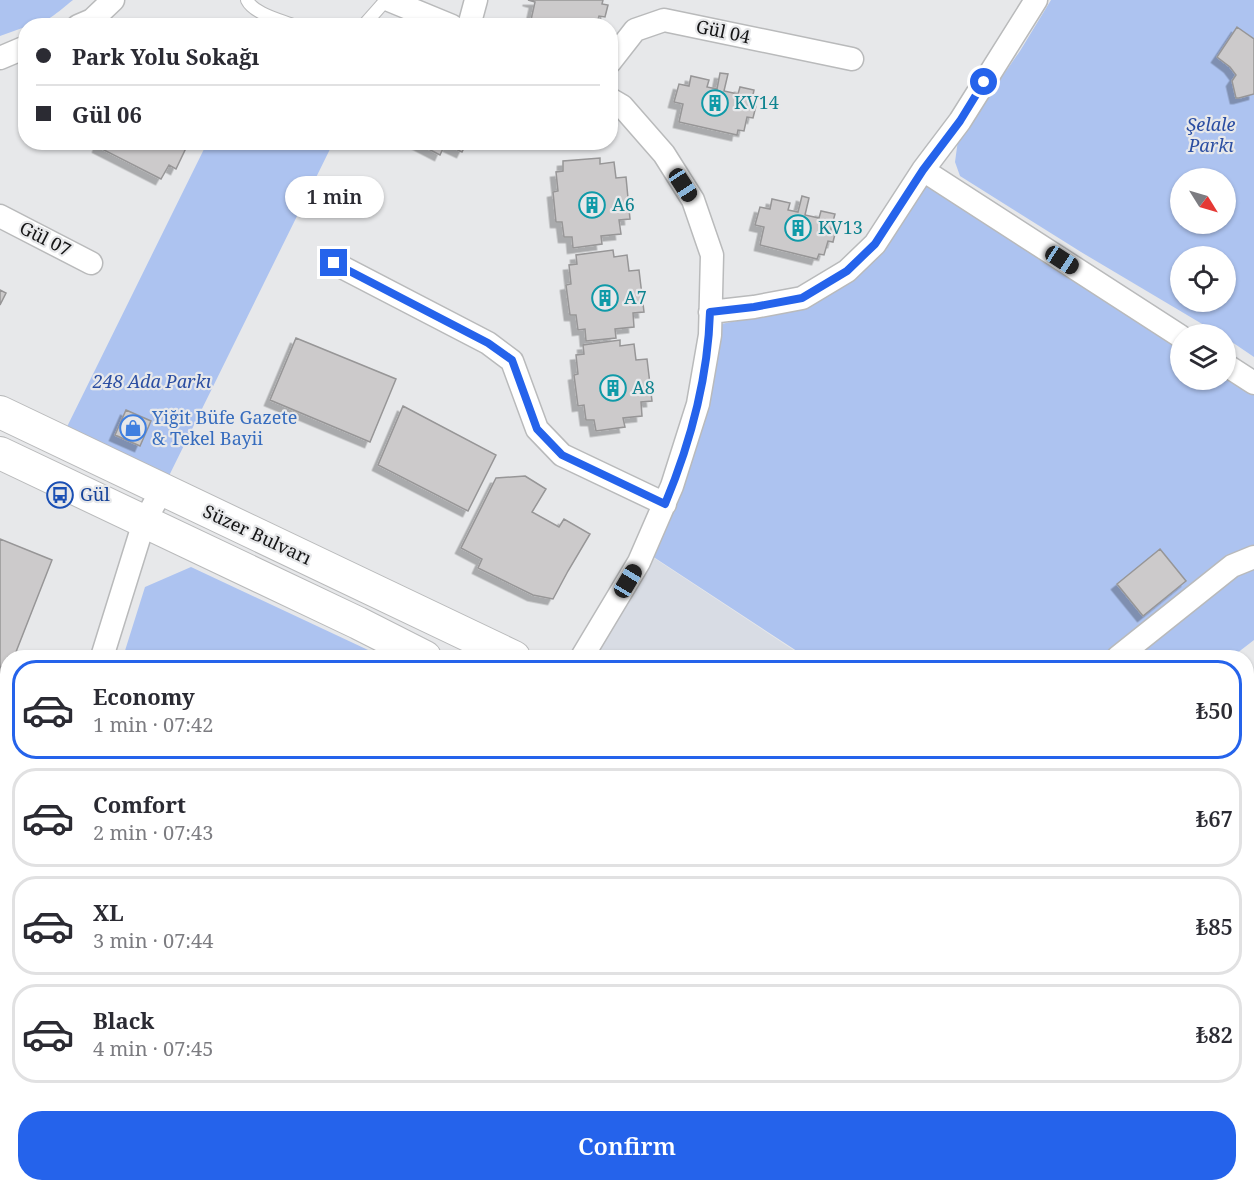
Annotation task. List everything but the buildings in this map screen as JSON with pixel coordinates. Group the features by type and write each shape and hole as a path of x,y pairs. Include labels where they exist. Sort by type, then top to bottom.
{"main road":[{"name":"Süzer Bulvarı","path":"0,412 499,650"},
{"name":"Süzer Bulvarı","path":"0,453 411,650"}],"street":[{"path":"94,18 113,0"},
{"path":"387,0 432,18"},
{"path":"472,18 476,0"},
{"path":"710,312 802,298 847,271 875,244 923,170 960,121 1031,2"},
{"name":"Gül 04","path":"618,52 635,30 663,20 852,60"},
{"path":"0,58 18,50"},
{"path":"586,650 639,562 665,504 698,404 710,335 712,255 693,200 664,154 618,104"},
{"path":"923,170 1170,330"},
{"name":"Gül 07","path":"0,216 91,263"},
{"path":"334,263 488,343 512,360 537,429 562,455 665,504"},
{"path":"1236,371 1254,383"},
{"path":"104,650 144,522 162,490"},
{"path":"1127,650 1232,566 1254,557"}],"lane":[{"path":"247,0 250,6 275,18"},
{"path":"370,18 387,0"}],"shaded area":[{"path":"651,556 793,650 594,650"}],"green space":[{"path":"0,0 73,0 50,18 18,18 18,30 0,36"},
{"name":"Şelale Parkı","path":"1051,0 1254,0 1254,357 1236,345 1236,324 1202,324 1182,312 1236,312 1236,246 1170,246 1170,305 960,176 955,162 958,140 1020,51"},
{"name":"248 Ada Parkı","path":"204,150 330,150 162,490 60,441"},
{"path":"927,173 1170,329 1170,390 1236,390 1236,370 1254,382 1254,640 1241,650 795,650 652,556 701,434 721,324 782,312 821,293"},
{"path":"191,567 368,650 125,650 145,587"}],"place":[{"name":"KV14","path":"715,103"},
{"name":"A6","path":"592,205"},
{"name":"KV13","path":"798,228"},
{"name":"A7","path":"605,298"},
{"name":"A8","path":"613,388"},
{"name":"Yiğit Büfe Gazete & Tekel Bayii","path":"133,428"},
{"name":"Gül","path":"60,495"}],"route":[{"path":"334,263 488,343 512,360 537,429 562,455 665,504 698,404 710,335 710,312 802,298 847,271 875,244 923,170 960,121 984,82"}]}
